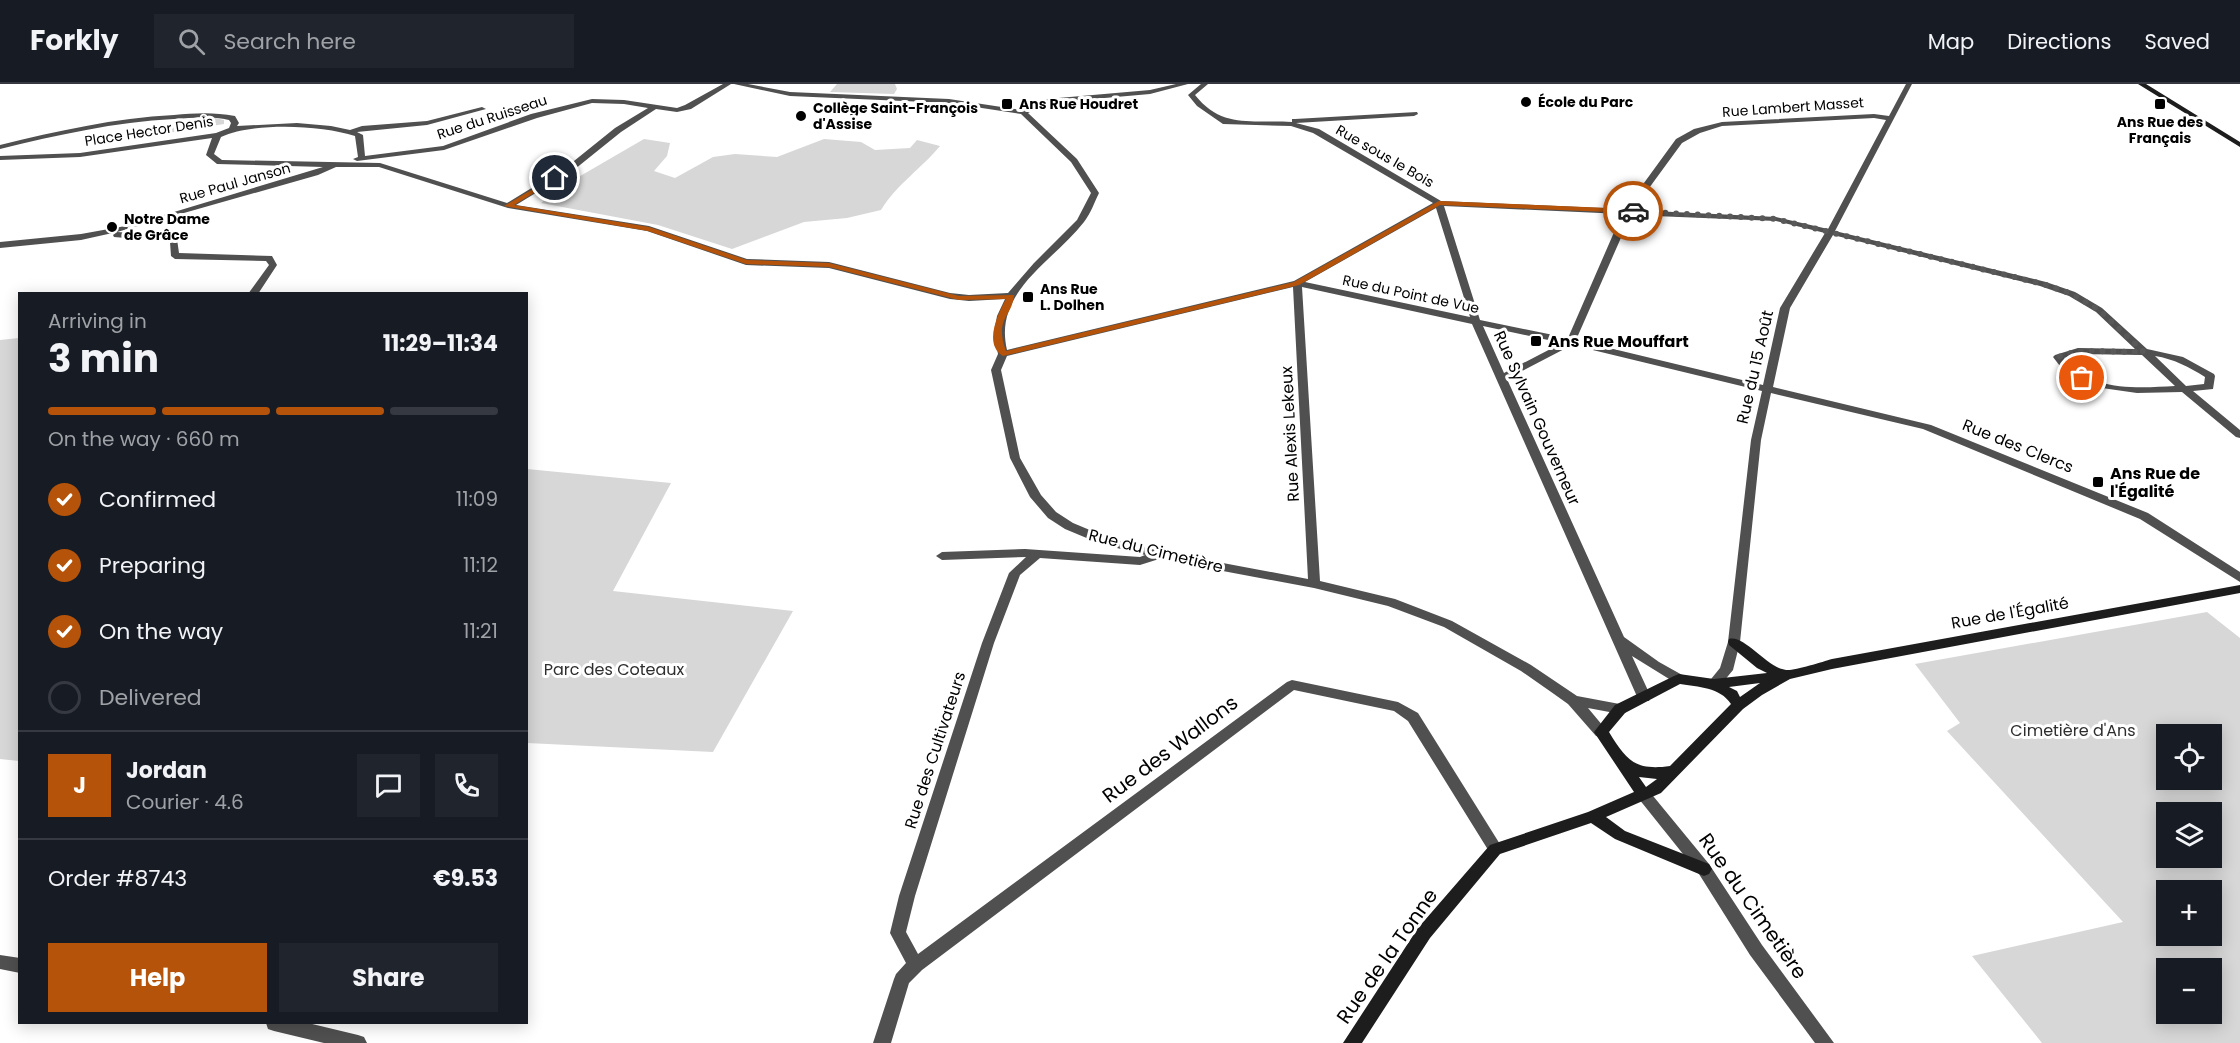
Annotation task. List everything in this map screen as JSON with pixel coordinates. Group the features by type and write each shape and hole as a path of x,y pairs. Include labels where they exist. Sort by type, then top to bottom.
{"street":[{"name":"Rue du Ruisseau","path":"218,135 210,155 220,162 335,165 362,158 444,148 534,116 592,102 614,101 677,110 688,107 728,84"},
{"path":"737,84 790,94 950,100 1023,112 1047,102 1150,92 1185,84"},
{"name":"Rue sous le Bois","path":"1205,84 1191,95 1199,105 1226,122 1288,124 1322,118 1414,114"},
{"name":"Rue du 15 Août","path":"1714,684 1726,670 1734,642 1756,440 1785,308 1909,84"},
{"path":"2141,84 2240,145"},
{"path":"508,206 572,167 618,130 654,107"},
{"path":"350,132 362,128 428,123 482,109"},
{"name":"Rue du Cimetière","path":"1023,112 1074,161 1095,193 1082,221 1011,296 998,322 998,339 1003,354 996,370 1012,448 1018,467 1036,497 1052,515 1077,530 1105,541 1159,555 1314,584 1391,602 1448,624 1526,668 1573,700 1600,732"},
{"name":"Place Hector Denis","path":"0,147 102,124 142,119 216,115 232,118 235,123 232,129 218,135 80,155 0,158"},
{"name":"Rue Lambert Masset","path":"1571,342 1628,211 1679,141 1697,131 1734,123 1874,116 1890,118"},
{"name":"Rue sous le Bois","path":"1288,124 1316,131 1439,203 1776,219 2043,284 2072,294 2099,310 2184,389 2240,435"},
{"path":"232,129 287,127 344,129 359,135 362,158"},
{"path":"335,165 389,167 508,206 649,229 746,262 829,265 959,298 1011,296"},
{"name":"Rue Paul Janson","path":"0,245 110,232 248,194 335,165"},
{"path":"1003,354 1297,283 1439,203"},
{"name":"Rue Sylvain Gouverneur","path":"1439,203 1476,321 1644,697"},
{"path":"110,232 112,235 163,238 174,241 175,256 269,258 273,265 254,292"},
{"name":"Rue du Point de Vue","path":"1297,283 1571,342 1766,389"},
{"name":"Rue Alexis Lekeux","path":"1297,283 1314,584"},
{"path":"1501,378 1571,342"},
{"path":"2078,351 2158,352 2193,362 2210,376 2209,387 2184,389 2122,388 2094,383 2071,373 2058,357 2078,351"},
{"name":"Rue des Clercs","path":"1766,389 1927,427 2144,516 2240,578"},
{"path":"942,556 1037,554 1140,561 1159,555"},
{"name":"Rue des Cultivateurs","path":"916,965 898,933 907,896 988,643 1015,573 1037,554"},
{"name":"Rue de l'Égalité","path":"1714,684 1786,675 1844,662 2240,589"},
{"name":"Rue Sylvain Gouverneur","path":"1620,640 1654,665 1680,679"},
{"path":"1734,642 1762,665 1786,675"},
{"name":"Rue de l'Égalité","path":"1644,795 1656,789 1738,705 1757,690 1786,675"},
{"path":"1495,849 1593,816 1644,795 1600,732 1620,709 1680,679 1714,684 1732,695 1738,705"},
{"name":"Rue des Wallons","path":"882,1043 902,979 916,965 1292,685 1398,707 1413,717 1495,849"},
{"name":"Rue du Cimetière","path":"1573,700 1620,709"},
{"path":"1620,761 1631,771 1647,775 1674,771"},
{"name":"Rue du Cimetière","path":"1644,795 1704,869 1756,950 1825,1043"},
{"path":"1593,816 1620,835 1704,869"},
{"name":"Rue de la Tonne","path":"1352,1043 1424,933 1495,849"},
{"path":"0,962 18,966"},
{"path":"278,1024 358,1043"}],"green space":[{"path":"837,84 895,84 897,89 894,94 830,92"},
{"path":"192,119 224,120 224,124 149,136"},
{"path":"644,139 670,143 667,156 654,171 675,178 713,157 735,154 777,157 824,139 861,142 875,150 910,148 917,140 940,146 894,193 881,210 847,218 804,222 732,249 658,225 541,203 563,186"},
{"path":"18,338 18,761 0,759 0,340"},
{"name":"Parc des Coteaux","path":"528,469 671,483 613,591 793,611 713,752 528,743"},
{"name":"Cimetière d'Ans","path":"2207,612 2240,638 2240,1043 2042,1043 1972,956 2123,922 1947,731 1960,723 1915,664"}],"way so far":[{"path":"1633,211 1776,219 2043,284 2072,294 2099,310 2144,352 2078,351 2058,357 2071,373 2082,378"}],"place":[{"name":"École du Parc","path":"1526,102"},
{"name":"Ans Rue Houdret","path":"1007,104"},
{"name":"Ans Rue des Français","path":"2160,104"},
{"name":"Collège Saint-François d'Assise","path":"801,116"},
{"name":"Notre Dame de Grâce","path":"112,227"},
{"name":"Ans Rue L. Dolhen","path":"1028,297"},
{"name":"Ans Rue Mouffart","path":"1536,341"},
{"name":"Ans Rue de l'Égalité","path":"2098,482"}],"route":[{"path":"555,178 508,206 649,229 746,262 829,265 959,298 1011,296 998,322 998,339 1003,354 1297,283 1439,203 1633,211"}]}
